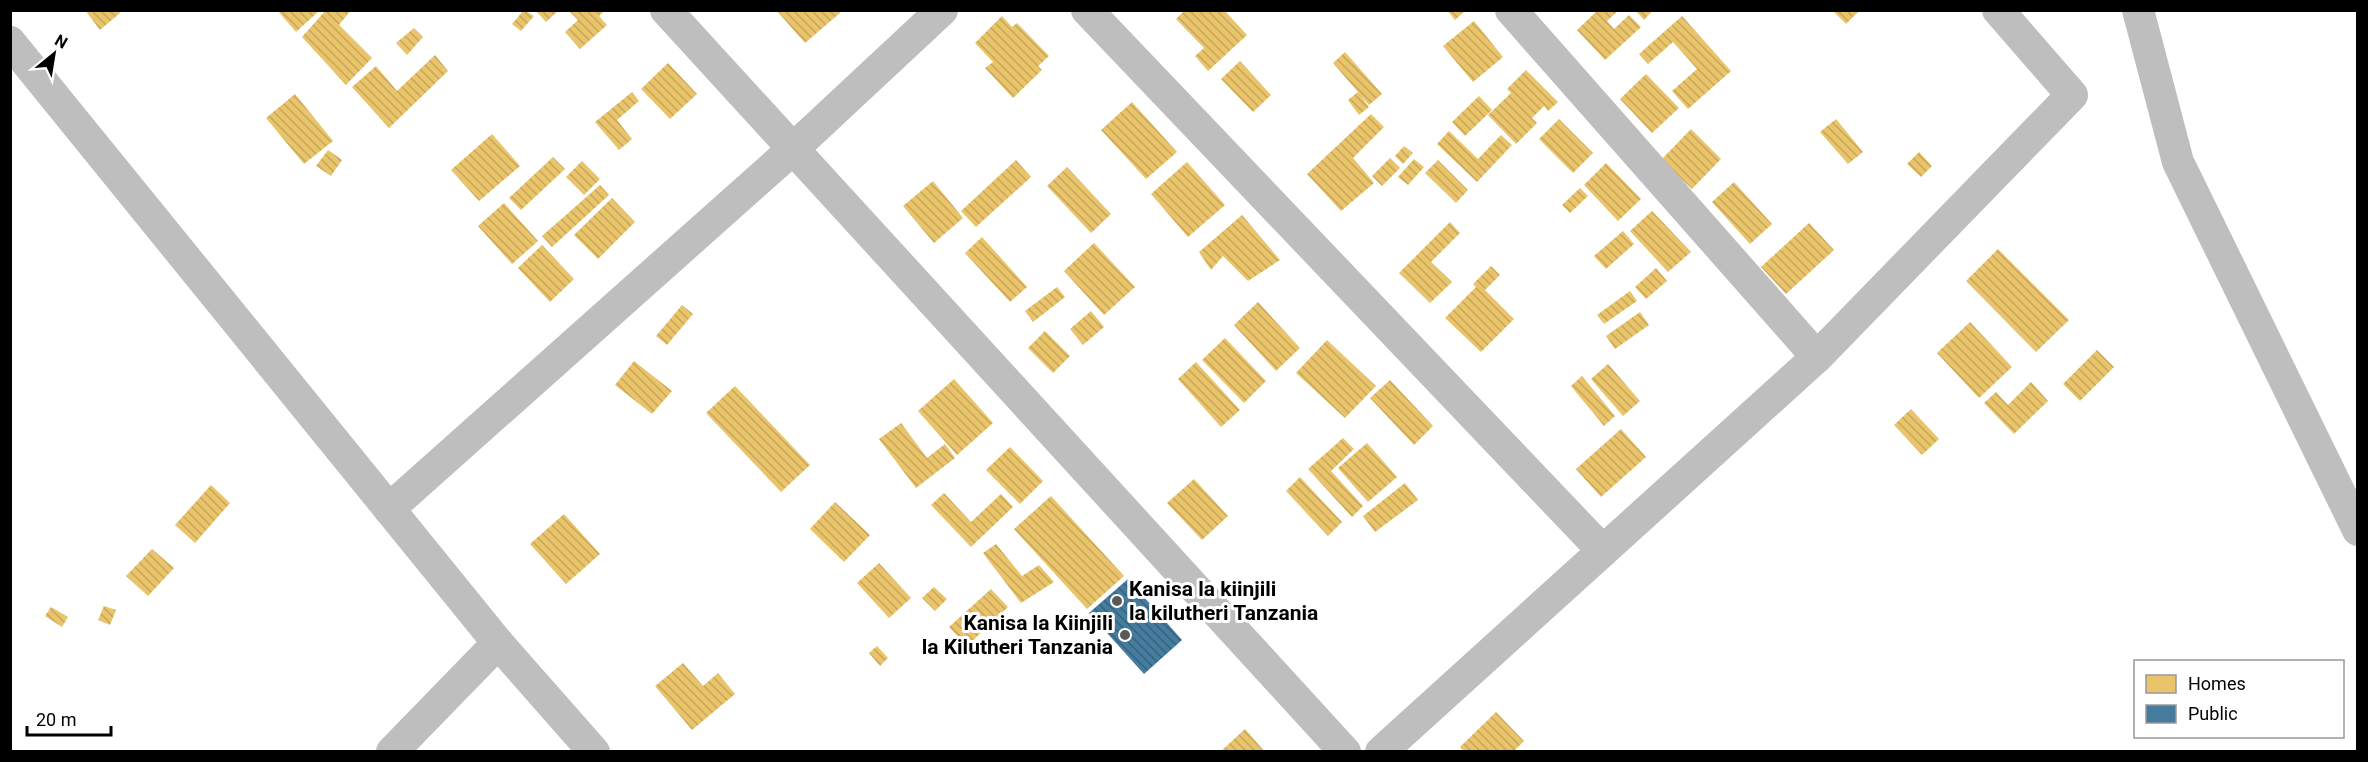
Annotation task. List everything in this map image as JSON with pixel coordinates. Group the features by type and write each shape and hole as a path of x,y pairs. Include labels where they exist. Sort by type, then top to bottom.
{"street":[{"path":"666,10 1345,752"},
{"path":"388,508 793,149 942,10"},
{"path":"1087,10 1603,551"},
{"path":"1511,10 1817,357"},
{"path":"1381,752 1817,357 2072,95 1998,10"},
{"path":"2138,10 2178,162 2358,530"},
{"path":"10,42 498,644 594,752"},
{"path":"392,752 498,644"}],"building: Homes":[{"path":"85,10 118,10 120,13 100,30"},
{"path":"277,10 320,10 296,32"},
{"path":"326,10 351,10 339,25 372,58 346,85 302,37"},
{"path":"524,10 534,16 521,31 512,24"},
{"path":"535,10 559,10 546,22"},
{"path":"568,10 605,10 599,16 607,25 580,49 565,32 578,20"},
{"path":"776,10 839,10 840,13 805,43"},
{"path":"1185,10 1224,10 1247,35 1208,71 1195,56 1204,48 1176,19"},
{"path":"1447,10 1466,10 1455,20"},
{"path":"1598,10 1619,10 1607,21 1614,29 1629,15 1641,27 1605,60 1577,30"},
{"path":"1635,10 1653,10 1644,20"},
{"path":"1832,10 1860,10 1846,24"},
{"path":"1002,16 1012,27 1017,23 1049,56 1038,66 1042,70 1013,98 985,68 993,62 975,43"},
{"path":"1682,16 1731,71 1688,109 1672,91 1697,69 1673,42 1648,64 1639,54"},
{"path":"1474,21 1503,57 1473,82 1443,46"},
{"path":"414,28 423,37 407,55 396,43"},
{"path":"1345,52 1382,94 1369,105 1361,96 1369,107 1359,115 1348,100 1358,92 1333,63"},
{"path":"435,55 448,71 389,128 352,87 376,66 397,91"},
{"path":"1240,61 1271,95 1253,112 1221,79"},
{"path":"668,63 697,94 670,119 641,89"},
{"path":"1526,70 1558,102 1548,111 1544,106 1532,118 1537,123 1516,144 1488,115 1511,93 1507,89"},
{"path":"1646,74 1679,108 1652,133 1620,99"},
{"path":"632,92 639,101 617,120 632,139 619,150 595,122"},
{"path":"295,94 333,141 304,164 266,118"},
{"path":"1479,96 1492,110 1465,136 1452,122"},
{"path":"1132,102 1177,152 1146,179 1101,130"},
{"path":"1371,114 1384,127 1353,158 1374,183 1341,211 1307,174"},
{"path":"1559,119 1593,153 1573,173 1539,139"},
{"path":"1836,119 1863,152 1848,164 1820,132"},
{"path":"1691,129 1721,159 1692,189 1661,160"},
{"path":"1449,131 1478,159 1501,135 1512,145 1477,182 1437,144"},
{"path":"492,134 520,166 479,201 451,170"},
{"path":"1404,146 1413,153 1403,164 1395,156"},
{"path":"328,150 342,160 331,176 316,166"},
{"path":"1919,152 1932,166 1921,177 1907,164"},
{"path":"553,157 565,169 521,210 509,198"},
{"path":"1390,158 1400,168 1382,186 1372,176"},
{"path":"1414,159 1424,167 1408,185 1398,177"},
{"path":"1016,160 1031,177 976,227 961,211"},
{"path":"1438,160 1468,190 1456,203 1425,173"},
{"path":"582,161 600,179 584,195 566,177"},
{"path":"1187,162 1225,205 1188,237 1151,194"},
{"path":"1606,163 1641,199 1618,221 1584,185"},
{"path":"1067,167 1111,214 1091,233 1047,186"},
{"path":"933,181 963,218 934,243 903,206"},
{"path":"1734,182 1772,224 1750,244 1712,202"},
{"path":"600,185 609,195 552,247 542,236"},
{"path":"1580,188 1588,196 1570,213 1562,205"},
{"path":"612,198 635,222 598,259 574,235"},
{"path":"504,203 538,241 512,264 478,226"},
{"path":"1652,211 1691,252 1668,272 1630,231"},
{"path":"1242,215 1280,260 1248,281 1223,256 1211,270 1199,252"},
{"path":"1450,222 1460,233 1431,262 1452,282 1430,303 1399,273"},
{"path":"1809,223 1834,250 1786,294 1761,267"},
{"path":"1623,231 1634,244 1606,269 1594,256"},
{"path":"982,237 1027,287 1010,302 965,253"},
{"path":"1094,243 1135,287 1104,315 1064,271"},
{"path":"542,245 574,279 550,302 518,268"},
{"path":"1998,249 2069,320 2036,352 1966,281"},
{"path":"1491,266 1500,275 1485,290 1514,319 1481,352 1445,318 1476,287 1473,284"},
{"path":"1656,268 1667,281 1646,299 1635,287"},
{"path":"1057,287 1065,297 1033,322 1025,311"},
{"path":"1630,291 1637,301 1604,324 1597,315"},
{"path":"1258,302 1300,348 1276,371 1234,325"},
{"path":"682,305 693,314 667,345 656,336"},
{"path":"1091,311 1104,327 1083,345 1070,329"},
{"path":"1640,312 1649,325 1615,349 1606,336"},
{"path":"1970,322 2012,367 1979,398 1937,353"},
{"path":"1045,331 1070,356 1053,373 1028,348"},
{"path":"1225,338 1266,381 1244,403 1202,360"},
{"path":"1327,340 1376,386 1345,418 1296,373"},
{"path":"2097,350 2114,367 2080,401 2063,384"},
{"path":"634,361 672,391 652,414 615,385"},
{"path":"1196,362 1240,410 1221,427 1178,379"},
{"path":"1608,364 1640,401 1623,416 1591,379"},
{"path":"1582,376 1615,416 1604,426 1571,386"},
{"path":"954,379 993,423 957,455 918,411"},
{"path":"1390,380 1433,426 1414,445 1370,398"},
{"path":"2031,382 2048,401 2014,434 1984,403 1996,392 2008,405"},
{"path":"735,386 810,465 781,492 706,413"},
{"path":"1911,409 1939,439 1922,455 1894,425"},
{"path":"901,423 927,458 945,444 955,458 916,488 879,439"},
{"path":"1621,429 1646,457 1601,497 1576,469"},
{"path":"1343,438 1354,449 1331,471 1363,506 1352,517 1308,469"},
{"path":"1367,443 1397,477 1368,502 1338,468"},
{"path":"1010,447 1043,481 1020,504 986,470"},
{"path":"1300,477 1342,522 1328,536 1286,491"},
{"path":"1194,479 1228,516 1202,540 1167,503"},
{"path":"1405,483 1418,500 1375,532 1363,516"},
{"path":"211,485 230,503 195,543 175,525"},
{"path":"944,493 971,522 1001,494 1013,507 971,547 931,505"},
{"path":"1051,496 1124,576 1087,609 1014,529"},
{"path":"835,502 870,535 844,562 810,529"},
{"path":"564,514 600,554 566,584 530,544"},
{"path":"996,544 1022,576 1039,565 1054,582 1021,603 983,553"},
{"path":"152,549 174,568 148,596 126,576"},
{"path":"879,563 911,598 889,618 857,583"},
{"path":"934,587 947,599 935,611 922,598"},
{"path":"991,589 1008,607 967,646 949,627"},
{"path":"104,606 116,610 110,625 98,620"},
{"path":"51,607 68,617 62,627 45,616"},
{"path":"877,646 888,658 880,666 869,653"},
{"path":"683,663 703,686 718,673 735,694 692,730 655,686"},
{"path":"1496,712 1524,741 1513,752 1464,752 1460,747"},
{"path":"1245,729 1265,752 1220,752"}],"building: Public":[{"path":"1128,579 1182,640 1144,674 1089,613"}],"place":[{"name":"Kanisa la kiinjili la kilutheri Tanzania","path":"1117,601"},
{"name":"Kanisa la Kiinjili la Kilutheri Tanzania","path":"1125,635"}]}
